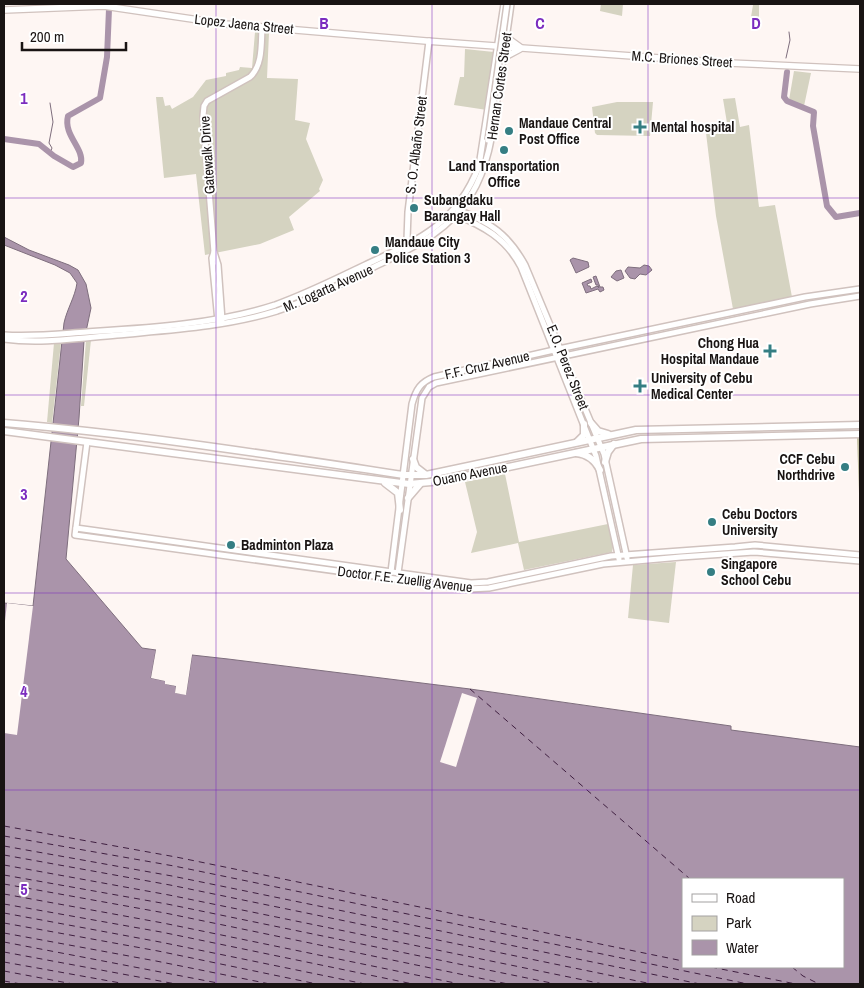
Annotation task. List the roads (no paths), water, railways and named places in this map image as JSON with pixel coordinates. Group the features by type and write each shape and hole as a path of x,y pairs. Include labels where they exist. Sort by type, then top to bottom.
{"highway":[{"name":"Ouano Avenue","path":"4,423 224,449 407,475 426,474 636,430 860,425"},
{"path":"576,443 584,434 587,424 602,433 617,434"},
{"path":"726,428 727,437"},
{"name":"Ouano Avenue","path":"4,431 406,484 442,481 641,439 860,434"},
{"path":"605,462 608,452 614,444"},
{"path":"570,453 588,456 600,470"},
{"path":"414,459 416,467 426,474"},
{"path":"382,481 397,491 400,510"},
{"path":"408,498 421,484"}],"main road":[{"name":"Lopez Jaena Street","path":"4,10 107,6 226,24 505,47"},
{"path":"506,38 522,48"},
{"name":"M.C. Briones Street","path":"505,47 729,63 860,69"},
{"path":"503,58 522,48"}],"street":[{"name":"Hernan Cortes Street","path":"481,167 492,140 506,38 507,4"},
{"name":"Hernan Cortes Street","path":"481,167 498,46 507,4"},
{"name":"Hernan Cortes Street","path":"456,212 476,188 488,140 507,4"},
{"name":"Gatewalk Drive","path":"220,321 218,265 214,252 203,116 204,106 213,97 250,77 255,72 259,66 262,26"},
{"name":"S. O. Albaño Street","path":"410,246 408,212 429,41"},
{"name":"M. Logarta Avenue","path":"220,321 275,305 410,246 437,233 456,212"},
{"name":"E.O. Perez Street","path":"456,212 481,219 500,232 516,249 564,357 587,424 600,470 619,559"},
{"name":"M. Logarta Avenue","path":"22,339 220,321 277,311 323,292 410,246"},
{"name":"E.O. Perez Street","path":"528,278 554,350 587,424 601,447 627,558"},
{"name":"F.F. Cruz Avenue","path":"391,572 400,510 406,484 412,404 419,386 426,380 560,348 805,297 860,289"},
{"name":"F.F. Cruz Avenue","path":"407,475 414,459 422,398 429,387 436,383 810,304 860,296"},
{"path":"275,305 277,311"},
{"path":"4,335 22,339"},
{"path":"4,339 22,339"},
{"path":"76,528 84,441"},
{"name":"F.F. Cruz Avenue","path":"398,573 408,498 406,484"},
{"name":"Doctor F.E. Zuellig Avenue","path":"619,559 489,588 476,589 442,586 75,535 76,528 477,583 619,559 755,546 860,554"},
{"path":"235,557 236,550"},
{"name":"Doctor F.E. Zuellig Avenue","path":"627,558 754,552 860,561"}],"water":[{"path":"4,237 29,250 78,270 86,284 91,308 84,341 66,559 142,648 156,650 151,678 166,681 166,684 176,686 176,693 186,694 192,655 470,689 731,726 731,730 860,747 860,984 4,984 4,603 33,606 64,323 77,283 70,273 55,265 4,245"},
{"path":"573,258 588,262 589,267 576,273 570,260"},
{"path":"644,265 649,266 652,270 646,275 640,274 635,279 630,278 625,271 628,267 640,268"},
{"path":"621,270 624,278 617,281 611,277 616,271"},
{"path":"596,276 600,287 603,287 604,290 600,292 598,289 586,293 582,283 591,279 592,282 587,284 588,286 591,289 597,286 599,288 593,277"}],"waterway":[{"path":"4,139 39,144 54,156 73,167 81,163 80,152 68,129 68,116 100,98 107,57 109,9"},
{"path":"786,58 790,40 789,32"},
{"path":"787,72 784,97 787,101 814,112 813,126 827,206 836,217 860,213"},
{"path":"50,103 53,122 49,143 52,148 50,153"}],"place":[{"name":"Mental hospital","path":"640,127"},
{"name":"Mandaue Central Post Office","path":"509,131"},
{"name":"Land Transportation Office","path":"504,150"},
{"name":"Subangdaku Barangay Hall","path":"414,208"},
{"name":"Mandaue City Police Station 3","path":"375,250"},
{"name":"Chong Hua Hospital Mandaue","path":"770,351"},
{"name":"University of Cebu Medical Center","path":"640,386"},
{"name":"CCF Cebu Northdrive","path":"845,467"},
{"name":"Cebu Doctors University","path":"712,522"},
{"name":"Badminton Plaza","path":"231,545"},
{"name":"Singapore School Cebu","path":"711,572"}]}
